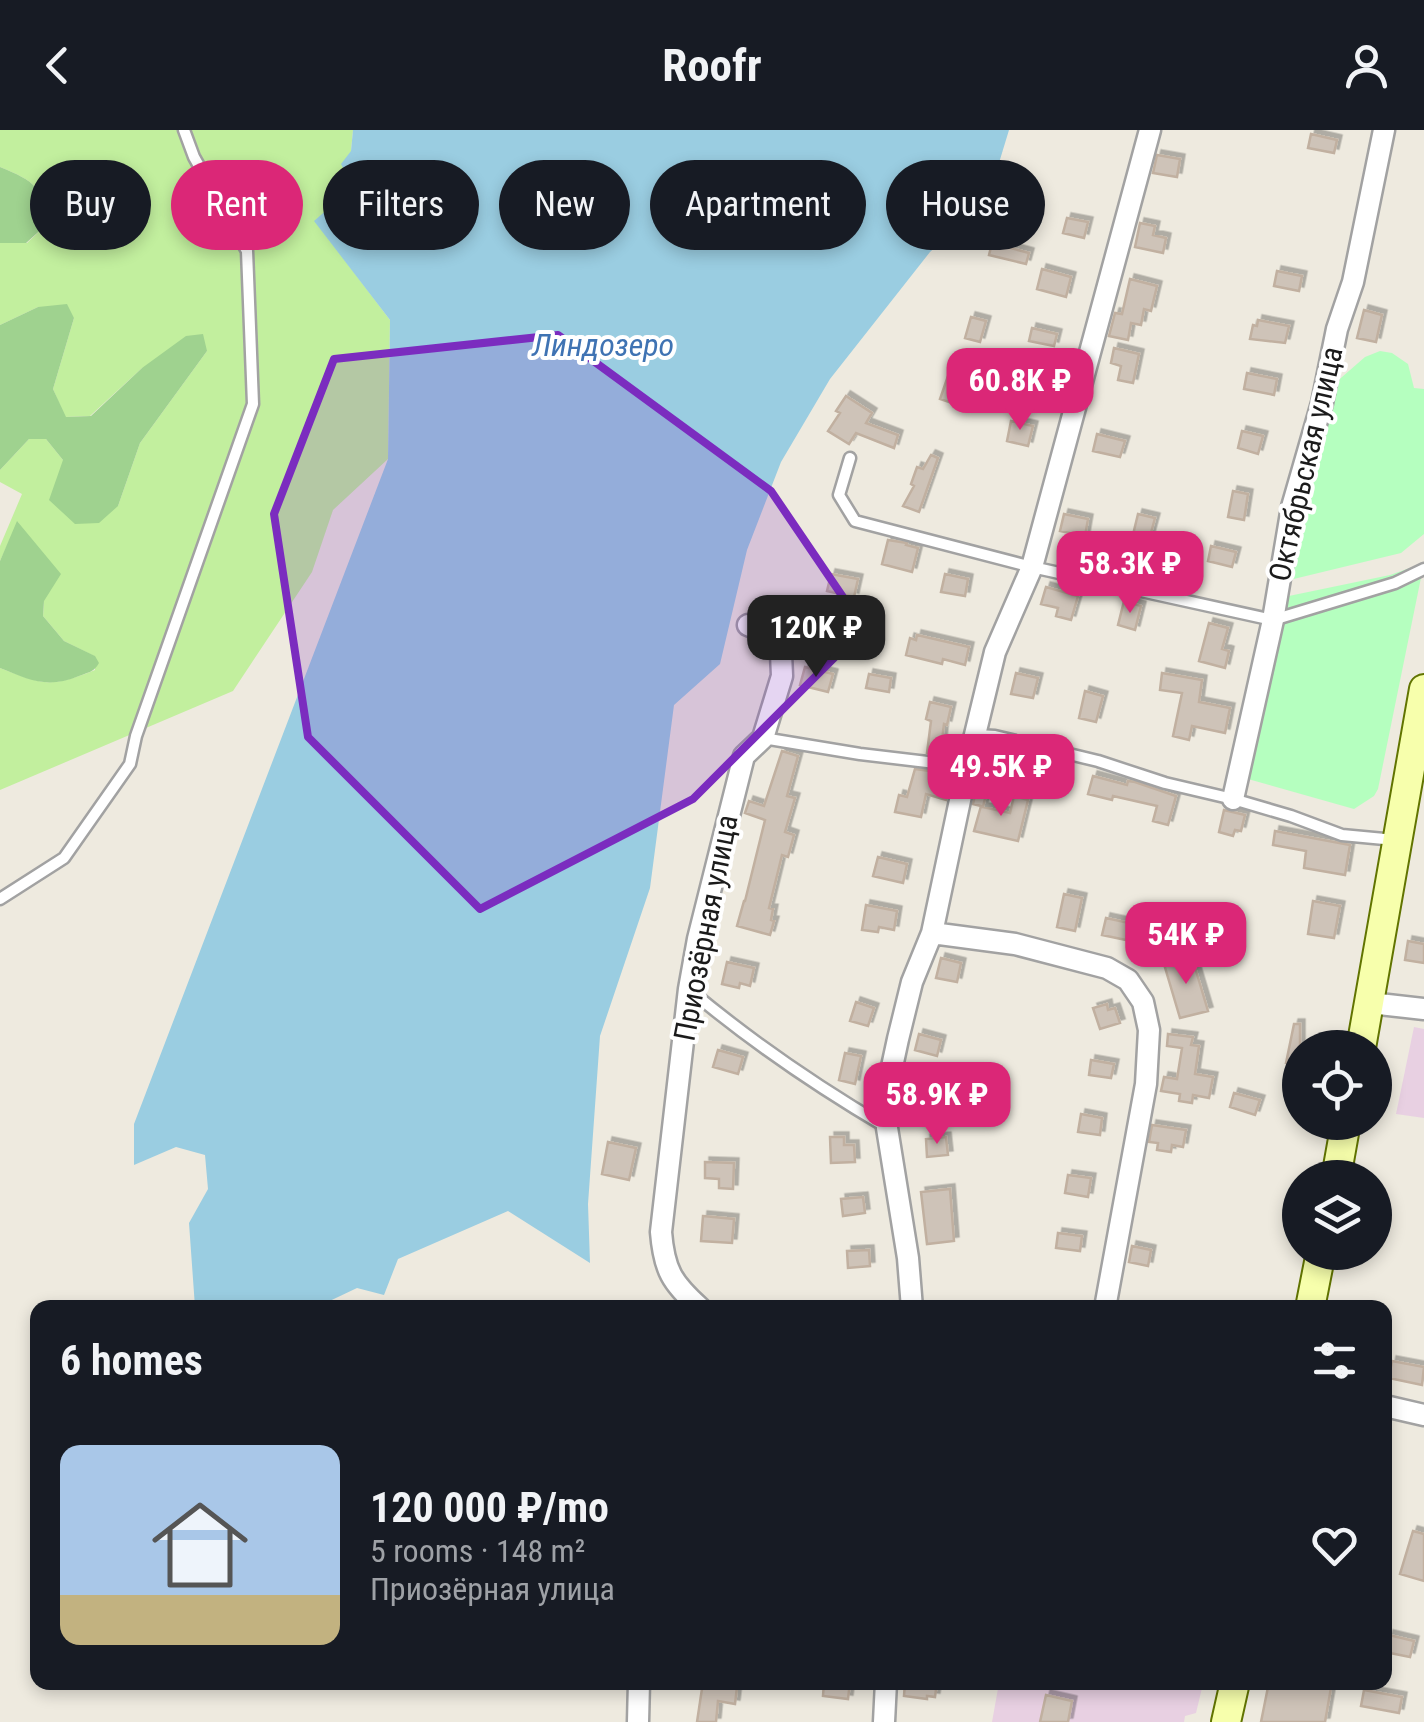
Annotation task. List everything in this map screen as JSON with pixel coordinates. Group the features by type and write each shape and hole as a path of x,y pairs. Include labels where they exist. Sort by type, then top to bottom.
{"street":[{"path":"911,1300 887,1128 887,1090 912,982 932,933 995,652 1032,567 1150,130"},
{"name":"Октябрьская улица","path":"1233,799 1273,620 1292,508 1322,403 1337,329 1353,282 1384,130"},
{"name":"Приозёрная улица","path":"692,1300 674,1282 663,1258 661,1232 689,989 735,786 744,756 763,738 782,676 781,653 769,634 748,625"},
{"path":"1365,1030 1408,828 1424,690"},
{"path":"932,933 1015,944 1107,968 1128,980 1143,1002 1149,1030 1146,1084 1106,1300"},
{"path":"1370,1003 1424,1009"},
{"path":"1312,1300 1317,1270"},
{"path":"1392,1408 1424,1415"},
{"path":"638,1722 640,1690"},
{"path":"884,1722 886,1690"},
{"path":"1226,1722 1232,1690"}],"lane":[{"path":"0,899 64,858 130,764 136,736 253,404 248,251 194,157 184,130"},
{"path":"850,458 839,494 856,521 1032,567 1273,620 1395,583 1424,568"},
{"path":"976,735 1098,761 1342,834 1408,828"},
{"path":"763,738 944,764 966,772"},
{"path":"689,989 817,1086 887,1128"}],"highlighted area":[{"path":"558,335 771,491 864,628 693,799 480,909 308,737 274,514 334,359"}],"shaded area":[{"path":"1414,1027 1424,1029 1424,1118 1396,1114"},
{"path":"998,1690 1202,1690 1196,1713 1185,1716 1184,1722 992,1722"}],"green space":[{"path":"0,130 353,130 352,160 323,160 323,214 315,221 323,232 323,250 337,250 390,320 388,459 333,510 312,572 233,691 0,790 0,668 47,682 95,670 94,656 64,641 43,616 44,601 18,522 0,561 0,546 22,494 0,482 0,470 29,439 46,439 63,460 118,506 140,443 207,351 142,368 90,416 65,417 53,389 74,318 38,307 0,325 0,243 30,240 30,250 151,250 151,160 30,160 30,183 0,167"},
{"path":"0,167 30,183 30,239 26,243 0,243"},
{"path":"67,304 74,318 53,389 66,417 91,416 142,368 186,336 203,334 207,351 140,443 118,506 99,523 75,524 49,500 63,460 46,439 29,439 0,470 0,325 38,307"},
{"path":"1380,351 1392,353 1408,364 1414,388 1424,389 1424,534 1401,553 1273,584 1319,397 1365,357"},
{"path":"17,521 61,574 44,601 43,616 64,641 95,656 99,663 91,671 68,680 48,682 0,668 0,561"},
{"path":"1424,563 1374,796 1354,809 1248,779 1242,773 1284,597 1390,575"}],"water":[{"name":"Линдозеро","path":"353,130 1009,130 1000,160 886,160 886,250 932,250 830,379 781,462 747,550 720,664 674,705 650,888 600,1036 588,1204 590,1263 508,1211 398,1259 384,1295 357,1288 332,1300 194,1300 189,1223 208,1189 205,1155 176,1147 134,1165 134,1124 388,459 390,320 336,250 479,250 479,160 344,160 351,151"},
{"name":"Линдозеро","path":"323,213 323,233 314,221"}],"building":[{"path":"1311,134 1337,140 1334,153 1308,148"},
{"path":"1157,155 1180,159 1177,177 1153,173"},
{"path":"1067,218 1088,222 1084,238 1063,233"},
{"path":"1140,223 1155,226 1153,235 1166,238 1163,253 1135,247"},
{"path":"990,250 1029,253 1026,264 989,255"},
{"path":"1042,269 1071,277 1066,297 1037,289"},
{"path":"1277,271 1302,276 1299,291 1274,286"},
{"path":"1130,279 1157,286 1151,311 1144,309 1141,325 1131,323 1128,340 1109,336 1115,313 1122,314"},
{"path":"1364,310 1382,315 1376,342 1357,338"},
{"path":"971,317 986,321 980,342 965,338"},
{"path":"1258,320 1289,326 1285,343 1250,339"},
{"path":"1032,328 1057,334 1054,346 1029,341"},
{"path":"1114,348 1139,354 1133,383 1118,380 1121,366 1111,363"},
{"path":"949,373 967,379 958,405 940,399"},
{"path":"1247,373 1277,379 1274,395 1244,389"},
{"path":"1021,375 1045,381 1041,396 1018,390"},
{"path":"846,396 872,413 866,423 898,435 894,448 856,433 849,444 828,431"},
{"path":"1011,421 1033,426 1028,446 1007,441"},
{"path":"1242,431 1263,436 1258,454 1238,448"},
{"path":"1097,434 1125,441 1120,457 1093,451"},
{"path":"931,455 938,458 919,512 903,506 914,486 911,484 917,467 923,469"},
{"path":"1233,491 1248,494 1244,520 1228,517"},
{"path":"1064,514 1088,519 1085,536 1060,531"},
{"path":"1138,514 1155,518 1146,551 1130,547"},
{"path":"888,540 918,548 912,572 882,564"},
{"path":"1211,546 1236,552 1232,567 1208,561"},
{"path":"831,574 858,579 854,597 827,591"},
{"path":"945,574 968,579 965,596 941,592"},
{"path":"1046,587 1078,596 1071,620 1056,616 1058,608 1041,604"},
{"path":"1124,601 1141,606 1135,630 1118,625"},
{"path":"1209,623 1228,628 1222,649 1229,651 1225,668 1199,661"},
{"path":"917,635 969,647 965,665 906,655 910,638 916,640"},
{"path":"805,667 833,674 828,692 800,685"},
{"path":"1016,673 1038,678 1033,698 1011,694"},
{"path":"1162,673 1202,680 1199,702 1230,708 1225,733 1192,726 1189,740 1173,736 1182,693 1160,690"},
{"path":"869,674 891,678 889,692 866,688"},
{"path":"1085,691 1103,696 1096,722 1079,718"},
{"path":"930,702 951,707 947,725 944,724 940,755 927,753"},
{"path":"1003,747 1019,751 1011,785 996,781 999,770 992,768 996,751 1002,752"},
{"path":"782,751 798,756 787,796 795,798 785,832 794,835 788,857 782,855 769,908 773,909 774,921 770,935 737,926 765,820 745,813 749,801 764,806"},
{"path":"915,769 951,777 946,800 926,794 921,817 895,812 899,795 907,797"},
{"path":"1093,776 1127,785 1128,781 1135,782 1176,796 1168,825 1153,821 1157,806 1088,794"},
{"path":"976,791 986,794 983,807 1010,813 1014,796 1028,800 1018,841 974,831 981,806 973,804"},
{"path":"1224,810 1245,815 1241,831 1235,830 1233,836 1219,832"},
{"path":"1275,831 1350,845 1345,875 1304,868 1306,851 1273,845"},
{"path":"878,857 907,864 903,883 873,876"},
{"path":"1064,894 1082,898 1075,931 1057,927"},
{"path":"1313,901 1340,906 1334,938 1308,934"},
{"path":"866,905 897,911 894,930 862,930"},
{"path":"1106,918 1129,923 1126,940 1102,935"},
{"path":"1408,941 1424,944 1424,963 1405,960"},
{"path":"1191,954 1208,1011 1180,1018 1164,964"},
{"path":"941,958 961,963 957,982 936,978"},
{"path":"727,962 754,968 750,986 722,984"},
{"path":"856,1002 874,1008 868,1026 850,1021"},
{"path":"1107,1004 1108,1010 1115,1008 1120,1023 1100,1029 1093,1008"},
{"path":"919,1034 941,1040 937,1056 915,1050"},
{"path":"1168,1034 1193,1037 1191,1045 1199,1046 1195,1074 1213,1077 1209,1098 1193,1095 1192,1103 1179,1101 1180,1094 1161,1091 1164,1077 1177,1079 1182,1048 1167,1046"},
{"path":"718,1050 743,1057 738,1074 713,1067"},
{"path":"845,1053 861,1056 855,1084 839,1080"},
{"path":"1091,1060 1114,1064 1111,1078 1089,1075"},
{"path":"944,1073 945,1086 919,1089 918,1076"},
{"path":"1234,1093 1260,1100 1255,1115 1230,1107"},
{"path":"1081,1114 1102,1118 1100,1135 1078,1132"},
{"path":"1152,1125 1186,1130 1183,1147 1172,1145 1171,1152 1157,1150 1158,1143 1149,1142"},
{"path":"830,1137 844,1137 844,1145 854,1145 855,1162 831,1163"},
{"path":"946,1137 948,1155 927,1157 926,1139"},
{"path":"608,1142 636,1148 629,1180 602,1174"},
{"path":"705,1162 734,1163 733,1189 719,1188 719,1179 705,1178"},
{"path":"1068,1175 1091,1178 1088,1197 1065,1193"},
{"path":"950,1189 954,1241 927,1244 921,1192"},
{"path":"863,1197 865,1213 843,1216 841,1199"},
{"path":"703,1216 734,1219 732,1243 701,1241"},
{"path":"1058,1233 1082,1236 1080,1251 1056,1248"},
{"path":"1132,1246 1151,1250 1148,1266 1129,1262"},
{"path":"869,1250 870,1266 848,1268 847,1251"},
{"path":"1392,1361 1424,1367 1422,1385 1392,1379"},
{"path":"1413,1531 1424,1534 1424,1581 1400,1574"},
{"path":"1392,1636 1414,1641 1410,1657 1392,1653"},
{"path":"702,1690 737,1690 735,1704 718,1701 716,1722 697,1722"},
{"path":"823,1690 849,1690 848,1699 823,1696"},
{"path":"904,1690 936,1690 935,1697 927,1699 904,1696"},
{"path":"1267,1690 1331,1690 1325,1722 1261,1722"},
{"path":"1364,1690 1402,1697 1399,1713 1361,1706"},
{"path":"1046,1695 1072,1701 1068,1722 1040,1722"}]}
